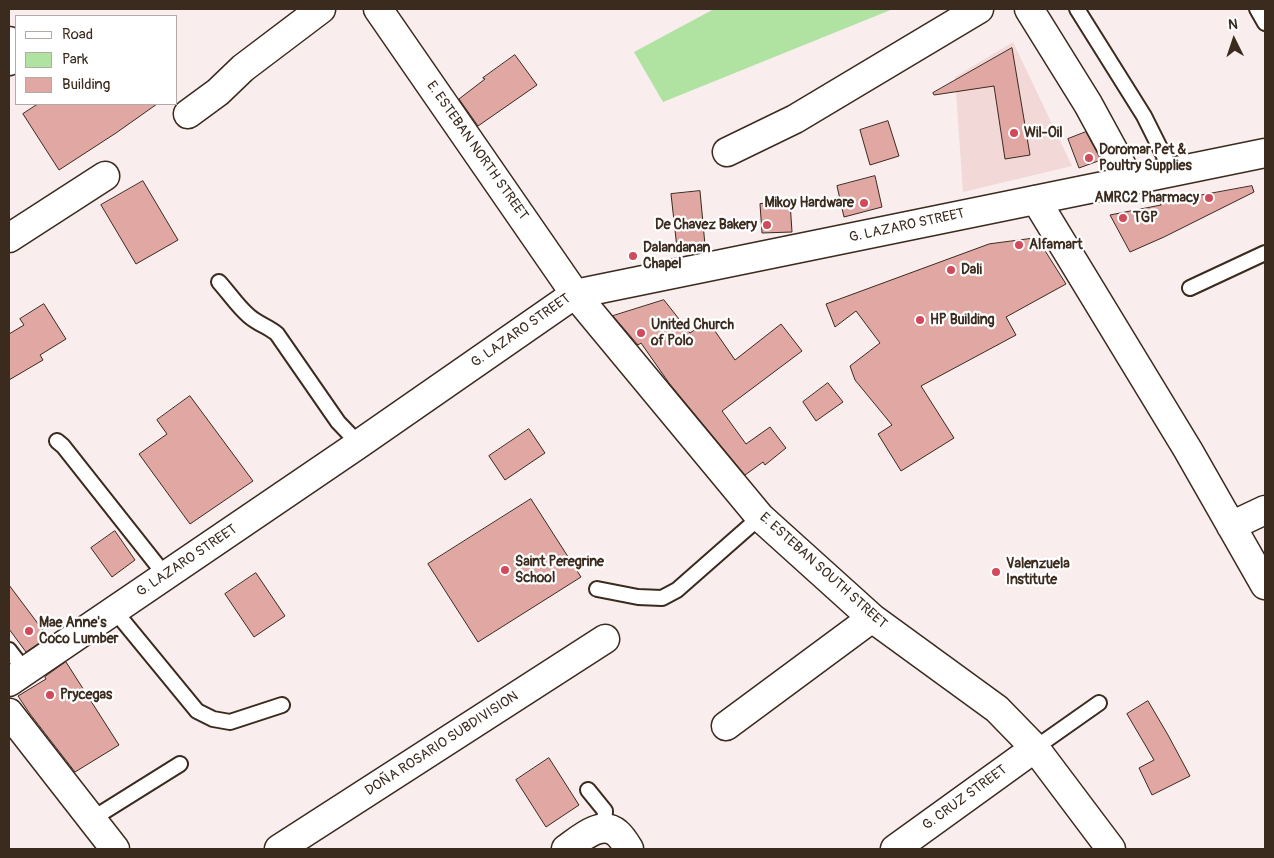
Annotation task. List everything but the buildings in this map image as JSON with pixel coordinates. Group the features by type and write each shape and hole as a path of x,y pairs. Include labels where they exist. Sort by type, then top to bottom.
{"street":[{"path":"188,114 218,92 243,68 321,9"},
{"name":"E. ESTEBAN NORTH STREET","path":"378,9 575,294"},
{"path":"727,152 795,119 979,9"},
{"path":"1029,9 1088,104 1130,181"},
{"path":"9,42 12,57 9,61"},
{"name":"G. LAZARO STREET","path":"14,667 114,610 359,444 575,294 1265,153"},
{"path":"9,238 105,176"},
{"path":"1036,200 1183,442 1265,585"},
{"name":"E. ESTEBAN SOUTH STREET","path":"575,294 760,517 872,618 997,709 1035,748 1098,845"},
{"path":"1231,526 1265,510"},
{"path":"726,726 872,618"},
{"name":"DOÑA ROSARIO SUBDIVISION","path":"279,849 605,639"},
{"path":"9,713 114,849"},
{"name":"G. CRUZ STREET","path":"895,849 1035,748"},
{"path":"566,849 592,832 604,828 617,833 630,849"}],"lane":[{"path":"1077,9 1144,116 1172,172"},
{"path":"1257,9 1265,22"},
{"path":"1190,288 1265,253"},
{"path":"219,282 248,315 277,334 338,422 359,444"},
{"path":"57,441 69,453 165,575"},
{"path":"597,589 638,597 662,598 677,590 760,517"},
{"path":"114,610 197,711 213,720 230,722 282,705"},
{"path":"1035,748 1099,703"},
{"path":"92,819 180,764"},
{"path":"588,790 605,811 604,828"}],"shaded area":[{"path":"1013,42 1072,166 963,192 955,77"}],"green space":[{"path":"714,9 893,9 663,102 634,52"}],"place":[{"name":"Wil-Oil","path":"1014,133"},
{"name":"Doromar Pet & Poultry Supplies","path":"1089,158"},
{"name":"AMRC2 Pharmacy","path":"1209,198"},
{"name":"Mikoy Hardware","path":"864,203"},
{"name":"TGP","path":"1123,218"},
{"name":"De Chavez Bakery","path":"767,225"},
{"name":"Alfamart","path":"1019,245"},
{"name":"Dalandanan Chapel","path":"633,256"},
{"name":"Dali","path":"951,270"},
{"name":"HP Building","path":"920,320"},
{"name":"United Church of Polo","path":"641,333"},
{"name":"Saint Peregrine School","path":"505,570"},
{"name":"Valenzuela Institute","path":"996,572"},
{"name":"Mae Anne's Coco Lumber","path":"29,631"},
{"name":"Prycegas","path":"50,695"}]}
